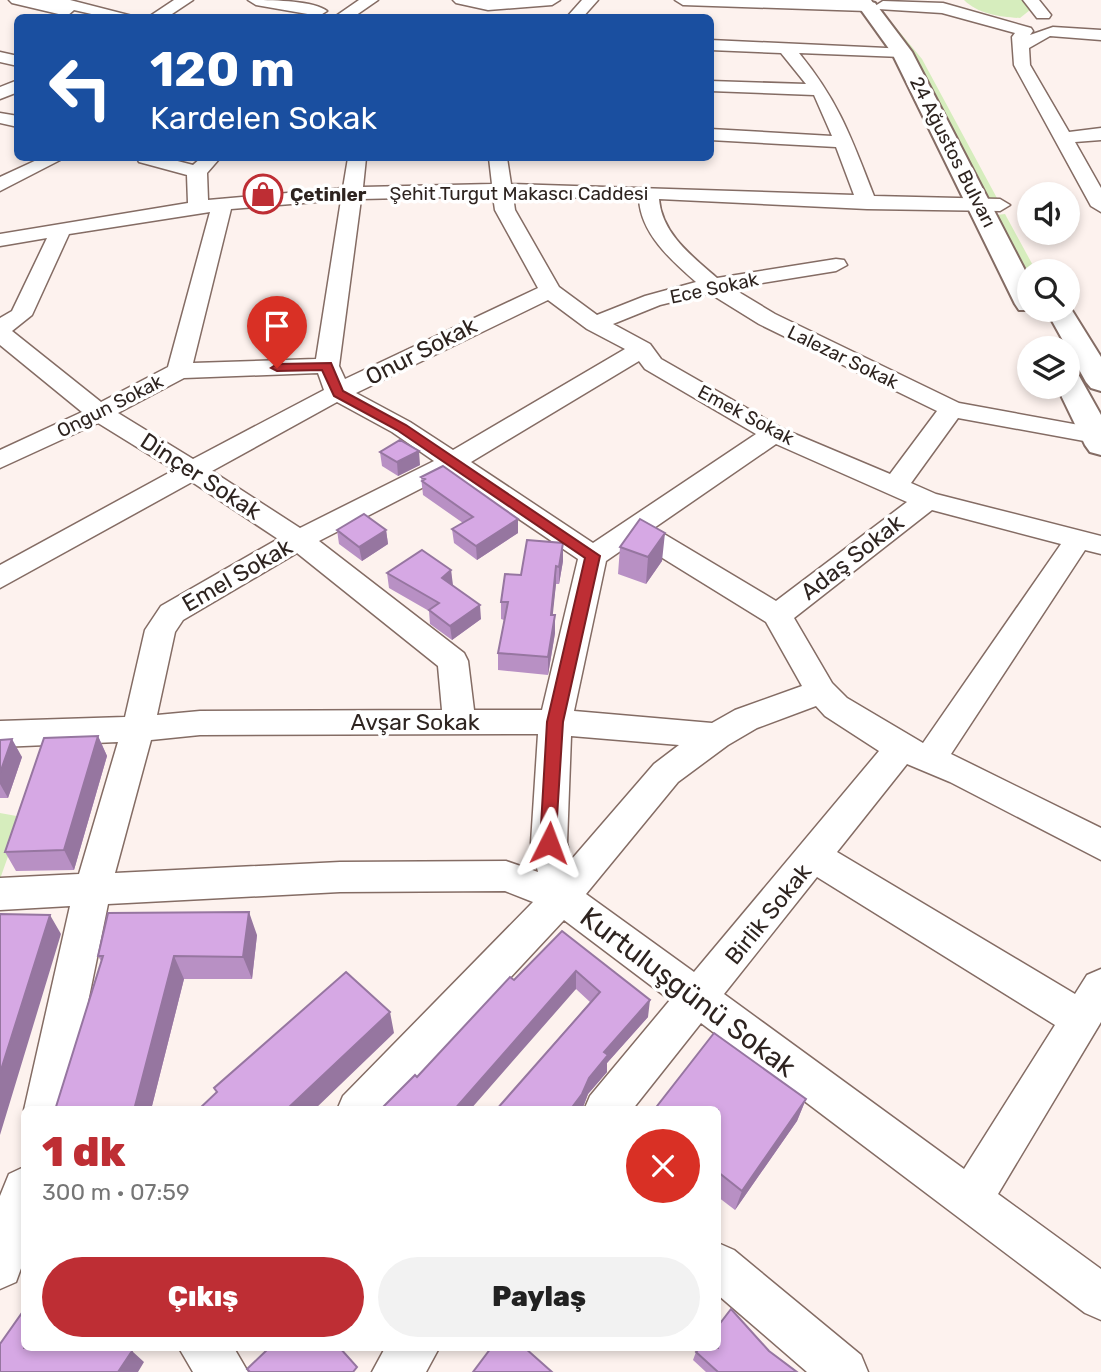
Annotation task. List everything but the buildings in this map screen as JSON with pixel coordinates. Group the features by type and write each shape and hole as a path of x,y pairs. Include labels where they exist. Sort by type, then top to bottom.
{"main road":[{"name":"24 Ağustos Bulvarı","path":"870,3 902,52 989,205 1029,259"},
{"name":"24 Ağustos Bulvarı","path":"870,3 884,13 908,41 930,75 1017,274"},
{"path":"1067,322 1101,382"},
{"path":"1078,399 1098,440"}],"street":[{"path":"17,0 82,14"},
{"path":"49,0 114,14"},
{"path":"161,14 185,0"},
{"path":"256,0 313,14 340,0"},
{"path":"347,14 370,0"},
{"path":"461,0 488,5 552,0"},
{"path":"577,14 590,0"},
{"path":"683,0 799,4 870,3 943,8 1037,30 1097,39"},
{"path":"1031,0 1037,30 1022,65 1101,206"},
{"path":"476,14 488,5"},
{"path":"714,45 787,49 851,47 902,52"},
{"path":"787,49 820,90 834,116 867,203"},
{"path":"714,86 820,90"},
{"path":"714,134 843,142"},
{"path":"1062,138 1101,134"},
{"path":"0,185 49,161"},
{"path":"171,161 204,165 198,207"},
{"path":"357,161 327,366 338,393 401,428 593,556"},
{"name":"Emek Sokak","path":"498,161 506,211 550,291 595,324 642,349 653,364 774,434 927,500 1090,543"},
{"name":"Şehit Turgut Makascı Caddesi","path":"0,240 198,207 354,193 502,189 989,205"},
{"name":"Lalezar Sokak","path":"648,193 650,216 663,237 712,285 817,345 952,409 1098,440"},
{"name":"Ongun Sokak","path":"0,460 99,414 179,371 222,205"},
{"path":"0,330 22,315 61,229"},
{"name":"Ece Sokak","path":"595,324 625,309 712,285 836,265"},
{"name":"Onur Sokak","path":"0,578 338,393 474,323 550,291"},
{"name":"Dinçer Sokak","path":"0,330 99,414 135,433 299,540 453,661 459,722"},
{"name":"Emel Sokak","path":"46,1106 92,891 138,729 160,630 172,613 299,540 452,461 642,349"},
{"path":"179,371 327,366"},
{"name":"Adaş Sokak","path":"895,486 952,409"},
{"path":"562,897 549,843 555,722 593,556 774,434"},
{"name":"Adaş Sokak","path":"776,615 927,500"},
{"path":"635,529 776,615 821,691 836,707 916,753 1101,845"},
{"name":"Birlik Sokak","path":"608,1106 814,857 916,753 1090,543"},
{"path":"362,1106 562,897 666,774 716,736 746,719 821,691"},
{"name":"Avşar Sokak","path":"0,734 138,729 200,723 555,722 716,736"},
{"path":"814,857 1091,1003 969,1200"},
{"name":"Kurtuluşgünü Sokak","path":"0,894 340,877 506,876 562,897 1101,1297"},
{"path":"0,1266 21,1199"},
{"path":"721,1269 844,1372"},
{"path":"206,1351 224,1372"}],"green space":[{"path":"964,0 1022,0 1030,10 1020,18 1005,17 983,12"},
{"path":"878,12 883,12 922,59 998,200 989,200 914,57"},
{"path":"1005,214 1017,236 1017,245 1022,245 1029,259 1021,259 997,215"},
{"path":"0,813 22,817 0,879"}],"place":[{"name":"Çetinler","path":"263,194"}],"route":[{"path":"277,368 327,366 327,372 338,393 401,428 593,556 555,722 549,843"}]}
